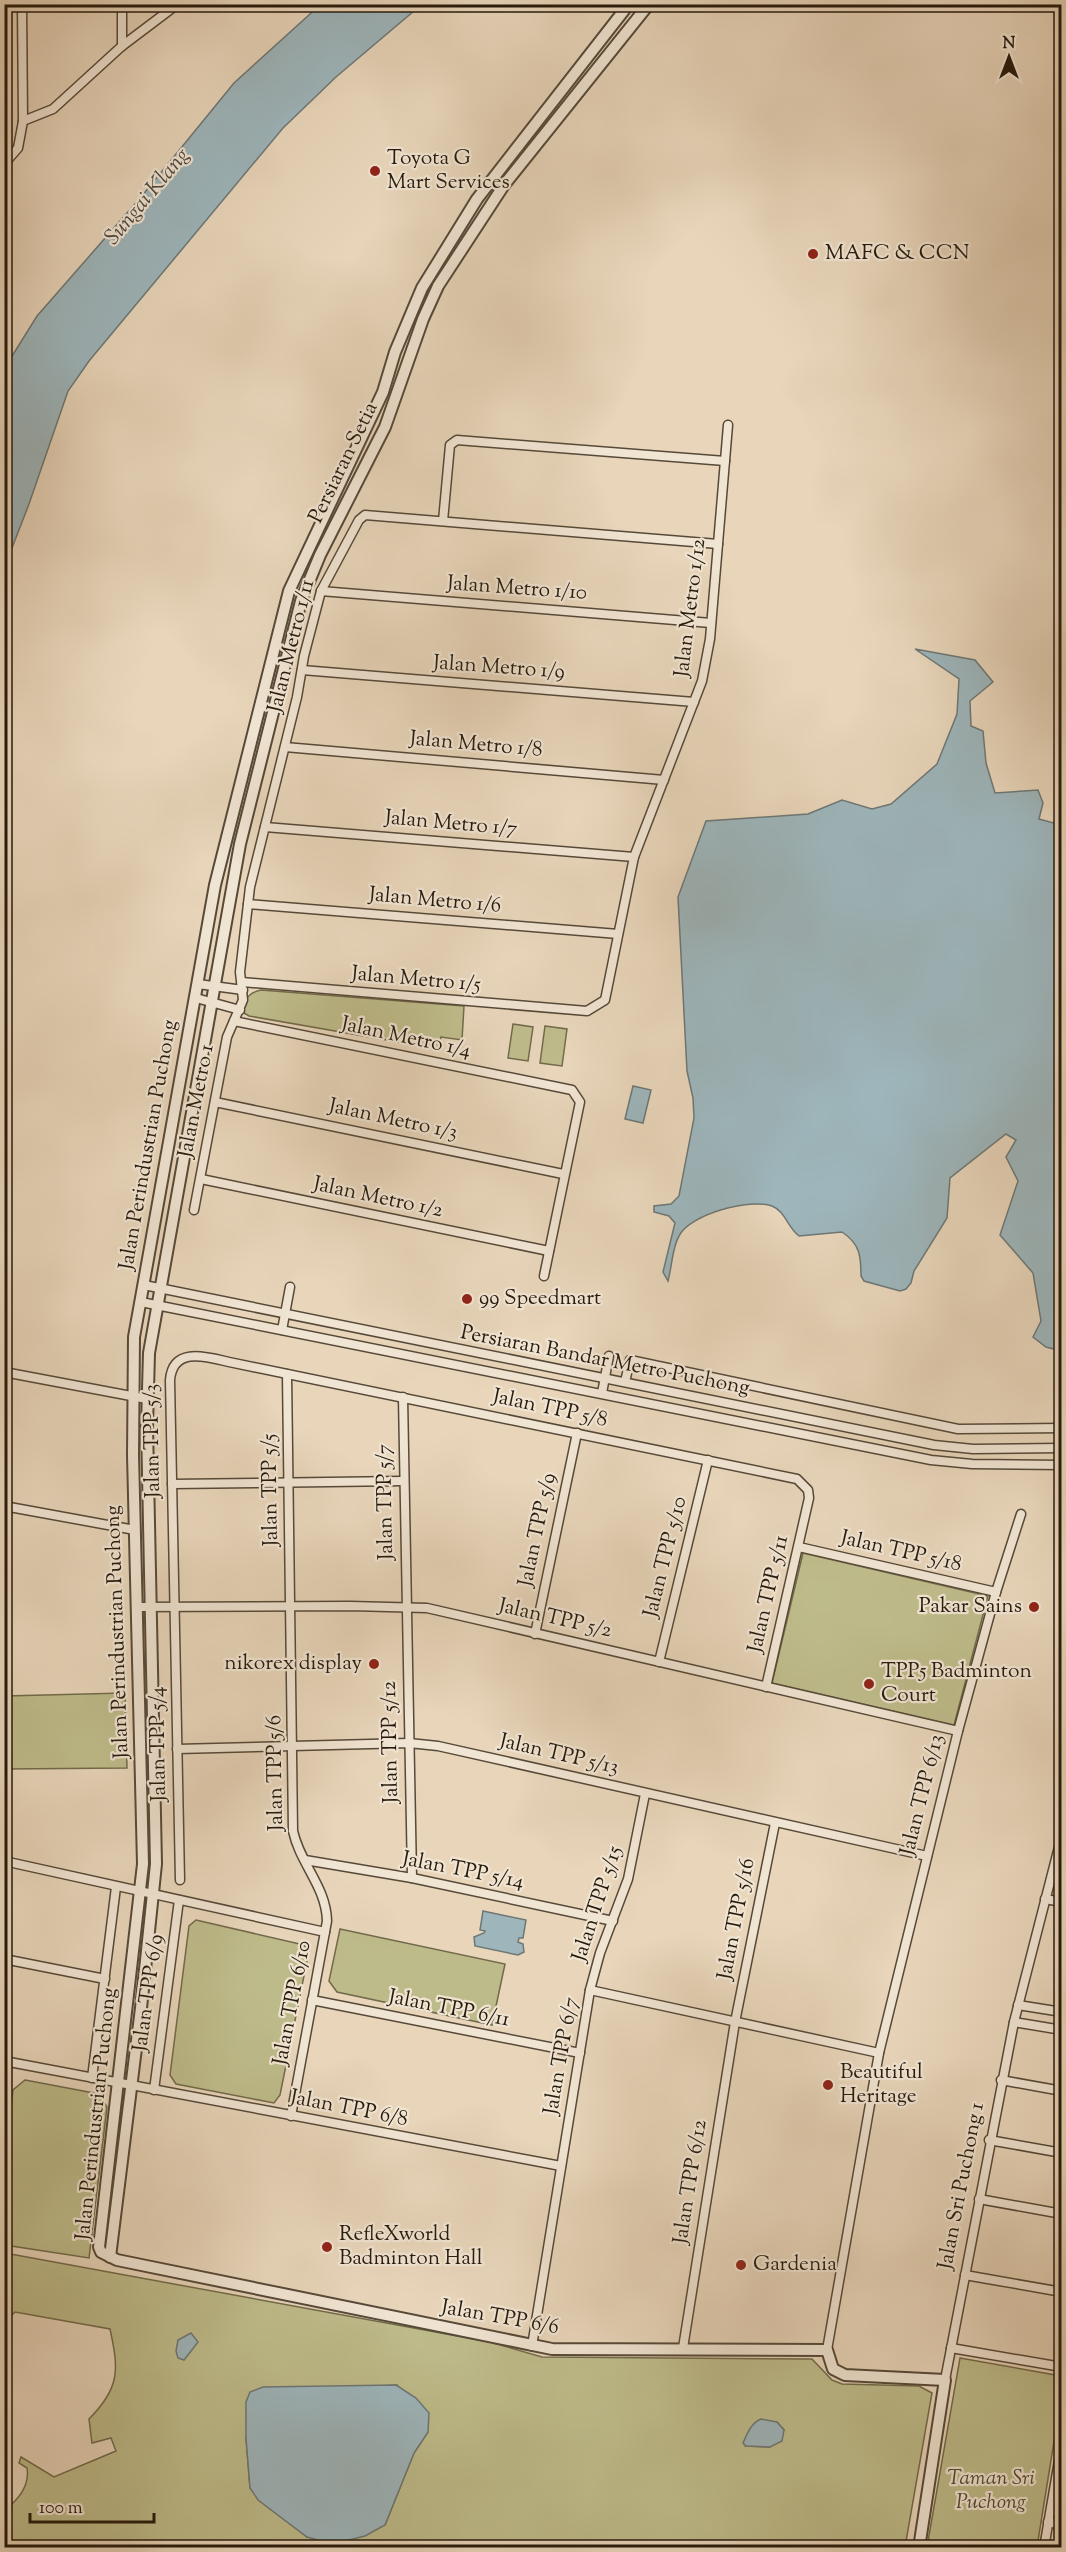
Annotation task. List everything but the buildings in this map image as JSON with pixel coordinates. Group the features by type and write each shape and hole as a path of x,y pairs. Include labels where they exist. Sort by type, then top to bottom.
{"street":[{"path":"4,164 18,148 23,121 22,4"},
{"path":"122,4 122,46"},
{"path":"23,121 53,109 122,46 174,4"},
{"name":"Persiaran Setia","path":"196,998 215,885 289,591 383,392 395,352 426,280 477,199 629,4"},
{"name":"Persiaran Setia","path":"217,1003 240,844 301,601 320,555 385,426 423,319 438,286 504,184 649,4"},
{"name":"Jalan Metro 1/12","path":"634,857 702,681 711,623 728,425"},
{"path":"443,521 450,445 457,440 725,461"},
{"name":"Jalan Metro 1/11","path":"243,1000 240,972 248,904 321,591 360,520 365,515 718,543"},
{"name":"Jalan Metro 1/10","path":"321,591 711,623"},
{"name":"Jalan Metro 1/9","path":"302,670 694,702"},
{"name":"Jalan Metro 1/8","path":"285,747 664,780"},
{"name":"Jalan Metro 1/7","path":"265,827 634,857"},
{"path":"618,934 634,857"},
{"name":"Jalan Metro 1/6","path":"248,904 618,934"},
{"name":"Jalan Metro 1/5","path":"198,984 587,1011 605,1000 618,934"},
{"path":"196,998 240,1010"},
{"name":"Jalan Perindustrian Puchong","path":"196,998 134,1337 136,1607 142,1784 141,1893 99,2247 101,2252 110,2258 156,1864 147,1399 149,1353 160,1306 160,1288 217,1003"},
{"name":"Jalan Metro 1","path":"194,1210 227,1038 243,1000"},
{"name":"Jalan Metro 1/4","path":"234,1021 572,1090 580,1102 563,1174"},
{"name":"Jalan Metro 1/3","path":"215,1102 563,1174"},
{"path":"544,1276 563,1174"},
{"name":"Jalan Metro 1/2","path":"201,1179 549,1251"},
{"name":"Persiaran Bandar Metro Puchong","path":"144,1285 954,1448 1062,1448"},
{"path":"282,1330 290,1287"},
{"name":"Persiaran Bandar Metro Puchong","path":"141,1302 941,1462 1062,1465"},
{"name":"Jalan TPP 5/3","path":"174,1607 170,1380 173,1366 183,1357 197,1356 261,1368"},
{"path":"602,1393 609,1356"},
{"path":"625,1382 630,1360 958,1429 1062,1428"},
{"name":"Jalan TPP 5/8","path":"261,1368 797,1479 808,1490 807,1509"},
{"path":"4,1372 147,1399"},
{"name":"Jalan TPP 5/5","path":"287,1374 291,1606"},
{"name":"Jalan TPP 5/7","path":"403,1397 406,1606"},
{"name":"Jalan TPP 5/9","path":"534,1634 577,1433"},
{"name":"Jalan TPP 5/10","path":"659,1662 708,1460"},
{"path":"172,1484 403,1481"},
{"path":"4,1506 135,1530"},
{"name":"Jalan TPP 5/11","path":"766,1687 807,1509"},
{"name":"Jalan TPP 6/13","path":"827,2350 879,2053 958,1731 996,1592 1021,1514"},
{"name":"Jalan TPP 5/18","path":"799,1547 996,1592"},
{"name":"Jalan TPP 5/6","path":"291,1606 294,1831 325,1901 325,1932"},
{"name":"Jalan TPP 5/2","path":"136,1607 406,1606 436,1610 958,1731"},
{"name":"Jalan TPP 5/12","path":"406,1606 412,1878"},
{"name":"Jalan TPP 5/4","path":"174,1607 180,1880"},
{"name":"Jalan TPP 5/13","path":"177,1749 409,1743 448,1748 927,1856"},
{"name":"Jalan TPP 5/15","path":"590,1990 600,1953 634,1857 645,1794"},
{"name":"Jalan TPP 5/16","path":"735,2022 775,1823"},
{"name":"Jalan Sri Puchong 1","path":"919,2547 945,2380 1001,2080 1061,1839"},
{"name":"Jalan TPP 5/14","path":"305,1860 412,1878 613,1921"},
{"path":"4,1861 153,1896 325,1932"},
{"path":"92,2078 116,1887"},
{"path":"1045,1899 1062,1902"},
{"name":"Jalan TPP 6/9","path":"154,2090 179,1900"},
{"name":"Jalan TPP 6/10","path":"291,2116 325,1932"},
{"path":"4,1959 105,1979"},
{"name":"Jalan TPP 6/7","path":"532,2346 590,1990 879,2053"},
{"name":"Jalan TPP 6/11","path":"312,2000 580,2053"},
{"path":"1018,2005 1062,2012"},
{"name":"Jalan TPP 6/12","path":"683,2348 735,2022"},
{"path":"1014,2022 1062,2030"},
{"name":"Jalan TPP 6/8","path":"4,2061 561,2166"},
{"path":"1001,2080 1062,2091"},
{"path":"989,2140 1062,2153"},
{"path":"979,2199 1062,2214"},
{"name":"Jalan TPP 6/6","path":"110,2258 552,2349 827,2350"},
{"path":"965,2275 1062,2292"},
{"path":"951,2348 1062,2367"},
{"path":"827,2350 833,2369 845,2375 945,2380"},
{"path":"1044,2547 1061,2444"},
{"path":"1048,2522 1062,2525"}],"green space":[{"path":"261,990 464,1006 462,1040 441,1037 438,1049 249,1016 244,1013 246,1001 249,995"},
{"path":"513,1024 533,1027 528,1061 508,1058"},
{"path":"545,1026 567,1029 562,1066 540,1063"},
{"path":"803,1553 988,1596 954,1725 772,1683"},
{"path":"125,1693 127,1768 5,1769 5,1696"},
{"path":"196,1920 304,1945 309,1951 280,2095 274,2103 176,2084 170,2075 189,1926"},
{"path":"340,1929 505,1964 492,2025 337,1992 329,1981"},
{"path":"25,2080 99,2094 107,2107 89,2258 5,2245 4,2165 13,2090"},
{"path":"5,2253 490,2342 542,2357 812,2359 832,2380 842,2384 919,2386 932,2393 905,2547 5,2547 5,2510 18,2497 27,2481 27,2468 19,2463 21,2457 54,2477 116,2451 111,2438 92,2443 89,2419 107,2398 112,2388 115,2356 110,2329 15,2312 11,2316 11,2322 5,2321","holes":["397,2385 428,2432 414,2453 385,2525 307,2537 250,2488 246,2438 343,2388","777,2422 784,2430 770,2447 746,2446"]},
{"name":"Taman Sri Puchong","path":"960,2358 1061,2376 1061,2398 1037,2547 927,2547"}],"water":[{"name":"Sungai Klang","path":"320,5 421,5 336,77 283,128 89,361 68,391 5,566 4,369 37,316 141,197 234,83"},
{"path":"915,649 975,660 993,682 970,701 971,726 983,731 986,763 995,793 1038,790 1043,803 1039,819 1061,825 1061,1351 1046,1347 1033,1337 1041,1321 1033,1273 1000,1235 1018,1181 1006,1157 1016,1140 1006,1134 950,1178 947,1218 914,1271 911,1283 906,1289 900,1291 864,1281 861,1276 861,1262 856,1246 842,1232 799,1236 776,1208 762,1204 736,1206 695,1221 679,1236 673,1252 668,1281 663,1272 675,1223 669,1216 654,1212 654,1206 671,1204 679,1196 694,1118 693,1098 687,1071 678,897 706,821 808,814 842,800 872,809 891,804 937,764 957,714 959,679"},
{"path":"633,1086 651,1090 643,1123 625,1119"},
{"path":"483,1911 526,1920 523,1938 519,1938 518,1942 523,1944 524,1952 518,1955 475,1946 474,1937 485,1931 480,1930"},
{"path":"191,2333 198,2342 184,2360 178,2358 176,2351 178,2340"},
{"path":"396,2385 416,2398 429,2413 428,2432 414,2453 385,2525 365,2536 332,2544 307,2537 258,2500 250,2488 246,2438 246,2402 250,2392 263,2387"},
{"path":"761,2419 777,2422 784,2430 782,2441 770,2447 746,2446 743,2443 748,2433"}],"place":[{"name":"Toyota G Mart Services","path":"375,171"},
{"name":"MAFC & CCN","path":"813,254"},
{"name":"99 Speedmart","path":"467,1299"},
{"name":"Pakar Sains","path":"1034,1607"},
{"name":"nikorex display","path":"374,1664"},
{"name":"TPP5 Badminton Court","path":"869,1684"},
{"name":"Beautiful Heritage","path":"828,2085"},
{"name":"RefleXworld Badminton Hall","path":"327,2247"},
{"name":"Gardenia","path":"741,2265"}]}
